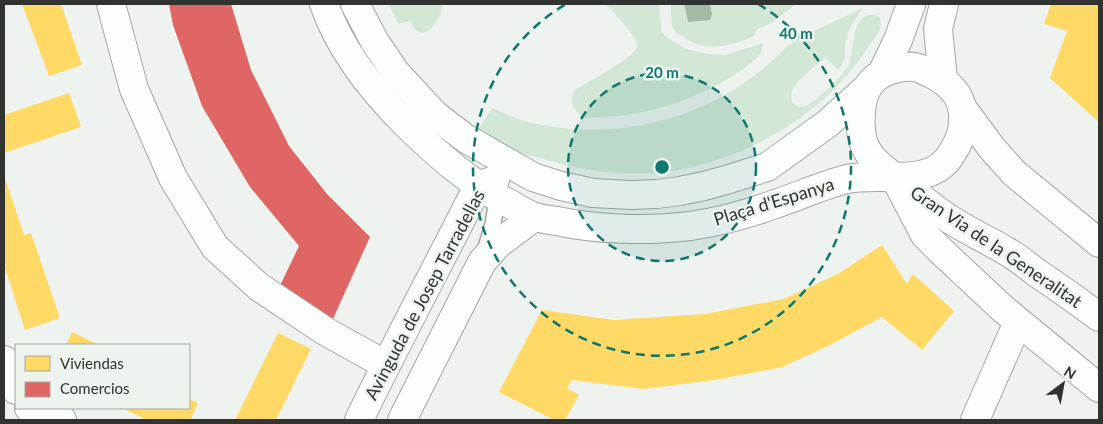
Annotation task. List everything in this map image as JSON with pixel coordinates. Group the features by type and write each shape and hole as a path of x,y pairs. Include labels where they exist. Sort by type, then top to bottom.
{"main road":[{"path":"111,4 134,90 173,178 215,247 258,286 324,331 386,365"},
{"name":"Plaça d'Espanya","path":"324,4 331,24 372,88 392,111 443,159 493,180 534,217 580,226 649,229 689,226 738,216 847,180 868,177 912,177 932,173 949,159 958,144 963,128 963,109"},
{"path":"355,4 375,42 396,73 435,115 465,138 493,180"},
{"path":"911,4 898,40 862,107 860,124 866,150 876,162 894,176 925,235 1018,322 1099,388"},
{"path":"942,80 938,29 944,4"},
{"path":"875,80 902,68 917,67 942,80 956,92 963,109 991,147 1014,173 1099,243"},
{"name":"Avinguda de Josep Tarradellas","path":"359,420 448,246 493,180 511,176 533,176 562,186 593,193 631,195 665,193 704,186 767,167 827,124 875,80"},
{"name":"Gran Via de la Generalitat","path":"894,176 950,220 1008,252 1099,316"},
{"name":"Avinguda de Josep Tarradellas","path":"402,420 482,262 498,244 534,217"},
{"path":"975,420 1018,322"},
{"path":"4,360 15,388"},
{"path":"32,409 62,420"}],"lane":[{"name":"Avinguda de Josep Tarradellas","path":"482,262 493,224 493,180"}],"shaded area":[{"path":"389,4 442,4 442,9 437,21 424,33 414,28 410,21 398,24"},
{"path":"605,4 659,4 662,32 665,36 686,49 708,54 725,55 763,43 761,52 751,63 733,76 692,97 663,107 633,114 583,118 577,112 572,100 576,89 620,63 637,47 630,31"},
{"path":"671,4 684,4 687,21 712,14 710,4 796,4 773,22 756,30 754,36 728,45 710,47 693,43 676,32 673,28"},
{"path":"684,4 710,4 712,14 710,20 688,22"},
{"path":"863,8 848,33 845,58 839,70 825,58 794,87 791,94 792,101 797,106 805,106 822,95 835,82 848,66 858,24 868,15 877,15 881,21 878,33 854,67 838,85 821,101 782,130 717,160 690,168 657,173 591,170 521,153 478,130 492,108 532,123 586,130 613,129 667,119 717,99 756,74 797,39"}],"building: Viviendas":[{"path":"22,4 61,4 82,65 49,76"},
{"path":"1051,4 1099,4 1099,122 1050,78 1067,31 1044,24"},
{"path":"69,93 81,127 4,153 4,115"},
{"path":"4,175 24,235 31,233 60,318 25,330 4,265"},
{"path":"882,245 907,284 913,274 954,311 922,350 882,317 828,346 782,367 715,380 643,389 572,380 567,388 579,395 565,420 554,420 499,392 542,310 614,320 705,314 784,299 838,274"},
{"path":"72,332 97,344 66,344"},
{"path":"278,333 311,349 276,420 235,420"},
{"path":"190,399 198,403 190,420 147,420 124,409 190,409"}],"building: Comercios":[{"path":"169,4 231,4 251,70 289,146 327,194 370,237 332,321 276,294 299,246 250,187 202,106 173,25"}]}
